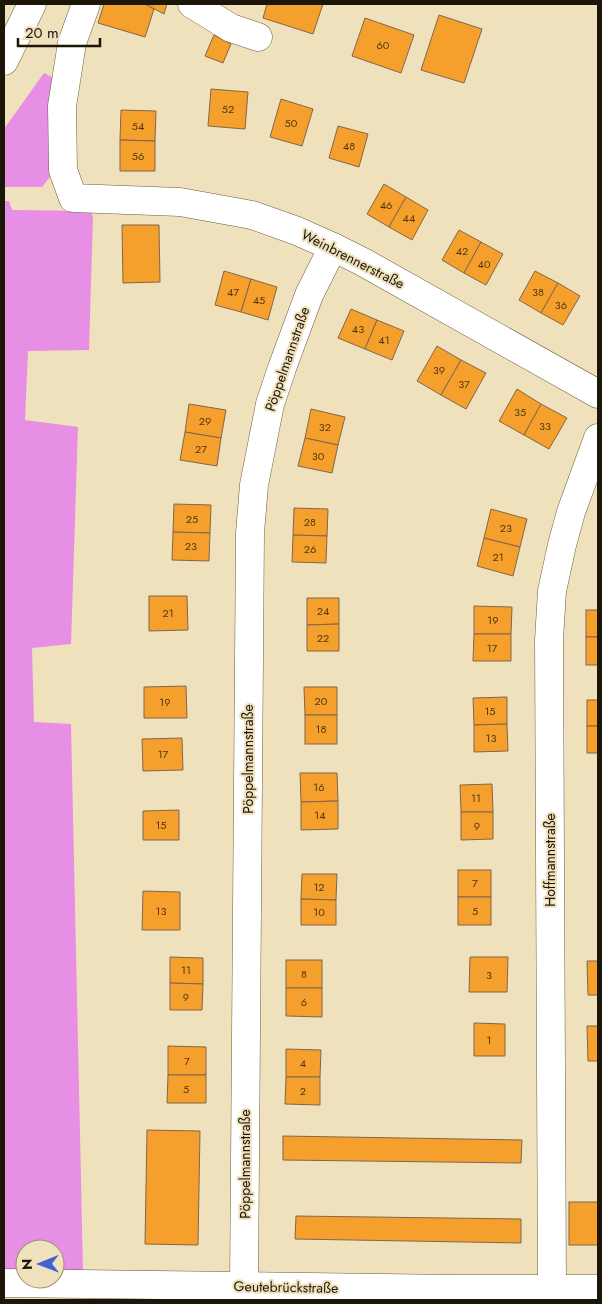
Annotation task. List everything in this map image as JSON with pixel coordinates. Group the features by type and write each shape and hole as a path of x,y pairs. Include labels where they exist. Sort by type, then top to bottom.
{"street":[{"path":"4,61 32,4"},
{"name":"Weinbrennerstraße","path":"86,4 72,43 62,106 63,170 73,198 180,202 252,216 297,231 363,262 598,394"},
{"path":"192,4 230,28 258,37"},
{"name":"Pöppelmannstraße","path":"244,1286 250,533 254,485 270,404 309,295 333,247"},
{"name":"Hoffmannstraße","path":"552,1288 549,630 552,591 562,545 571,512 598,438"},
{"name":"Geutebrückstraße","path":"4,1284 145,1293 244,1286 457,1295 552,1288 598,1289"}],"shaded area":[{"path":"44,73 58,80 54,172 42,187 4,187 4,129"},
{"path":"4,201 9,201 12,210 91,211 93,217 89,350 28,351 25,420 78,427 71,644 32,648 34,722 71,724 83,1271 65,1271 65,1239 15,1239 15,1270 4,1270"}],"building":[{"path":"104,4 145,4 154,9 145,37 98,23"},
{"path":"145,4 167,4 164,14"},
{"path":"267,4 323,4 313,34 263,18"},
{"path":"439,15 482,29 464,83 421,70"},
{"path":"365,18 414,35 401,73 352,56"},
{"path":"214,35 231,44 223,63 205,56"},
{"path":"211,89 248,92 245,129 208,126"},
{"path":"281,99 313,109 302,146 270,137"},
{"path":"121,110 156,111 155,141 120,140"},
{"path":"338,126 368,134 359,167 329,158"},
{"path":"120,140 155,141 155,171 120,171"},
{"path":"384,184 406,197 389,227 367,214"},
{"path":"406,197 428,210 412,240 389,227"},
{"path":"122,225 159,225 160,282 123,283"},
{"path":"459,230 481,242 464,273 442,260"},
{"path":"481,242 503,254 486,285 464,273"},
{"path":"224,271 251,279 241,312 215,305"},
{"path":"535,271 558,283 541,313 519,300"},
{"path":"251,279 277,287 268,320 241,312"},
{"path":"558,283 580,296 563,325 541,313"},
{"path":"351,309 377,320 365,349 338,338"},
{"path":"377,320 404,331 392,360 365,349"},
{"path":"437,346 461,360 441,395 417,381"},
{"path":"461,360 486,373 466,409 441,395"},
{"path":"517,389 541,404 524,435 499,421"},
{"path":"189,404 226,410 221,438 185,432"},
{"path":"541,404 567,418 549,449 524,435"},
{"path":"311,409 345,417 338,445 305,438"},
{"path":"185,432 221,438 217,466 180,460"},
{"path":"305,438 338,445 332,473 298,466"},
{"path":"174,504 211,505 210,533 173,532"},
{"path":"294,508 328,509 327,536 293,535"},
{"path":"491,509 527,519 520,547 484,538"},
{"path":"173,532 210,533 209,561 172,560"},
{"path":"293,535 327,536 326,563 292,562"},
{"path":"484,538 520,547 513,576 477,566"},
{"path":"149,596 187,596 188,630 149,631"},
{"path":"307,598 339,598 339,624 307,625"},
{"path":"474,606 512,607 511,634 474,634"},
{"path":"586,610 598,610 598,637 586,637"},
{"path":"339,624 339,651 307,651 307,625"},
{"path":"474,634 511,634 511,661 473,661"},
{"path":"586,637 598,637 598,665 586,665"},
{"path":"186,686 187,718 144,718 144,687"},
{"path":"304,687 337,687 337,715 305,715"},
{"path":"507,697 507,724 474,725 473,698"},
{"path":"587,700 598,700 598,726 587,726"},
{"path":"305,715 337,715 337,744 305,744"},
{"path":"507,724 508,751 474,752 474,725"},
{"path":"587,726 598,726 598,753 587,753"},
{"path":"182,738 183,770 143,771 142,739"},
{"path":"300,773 337,773 338,801 301,802"},
{"path":"492,784 493,812 461,812 460,785"},
{"path":"338,801 338,829 301,830 301,802"},
{"path":"179,810 179,840 143,840 143,811"},
{"path":"461,812 493,812 493,839 461,840"},
{"path":"458,870 491,870 491,897 458,897"},
{"path":"302,874 337,874 336,900 301,899"},
{"path":"143,891 180,892 180,930 142,930"},
{"path":"458,897 491,897 491,925 458,925"},
{"path":"301,899 336,900 336,925 301,925"},
{"path":"170,957 203,958 203,984 170,983"},
{"path":"470,957 508,957 507,992 469,992"},
{"path":"286,960 322,960 322,988 286,988"},
{"path":"587,961 598,961 598,995 588,995"},
{"path":"170,983 203,984 202,1010 170,1010"},
{"path":"286,988 322,988 322,1017 286,1016"},
{"path":"474,1023 505,1024 505,1056 474,1056"},
{"path":"587,1026 598,1026 598,1061 588,1061"},
{"path":"168,1046 206,1047 206,1075 168,1075"},
{"path":"286,1049 321,1050 320,1077 286,1077"},
{"path":"168,1075 206,1075 206,1103 167,1103"},
{"path":"286,1077 320,1077 320,1105 285,1104"},
{"path":"147,1130 200,1131 198,1245 145,1244"},
{"path":"283,1136 522,1140 521,1163 283,1160"},
{"path":"569,1202 598,1202 598,1245 569,1245"},
{"path":"296,1216 521,1219 521,1243 295,1239"}]}
